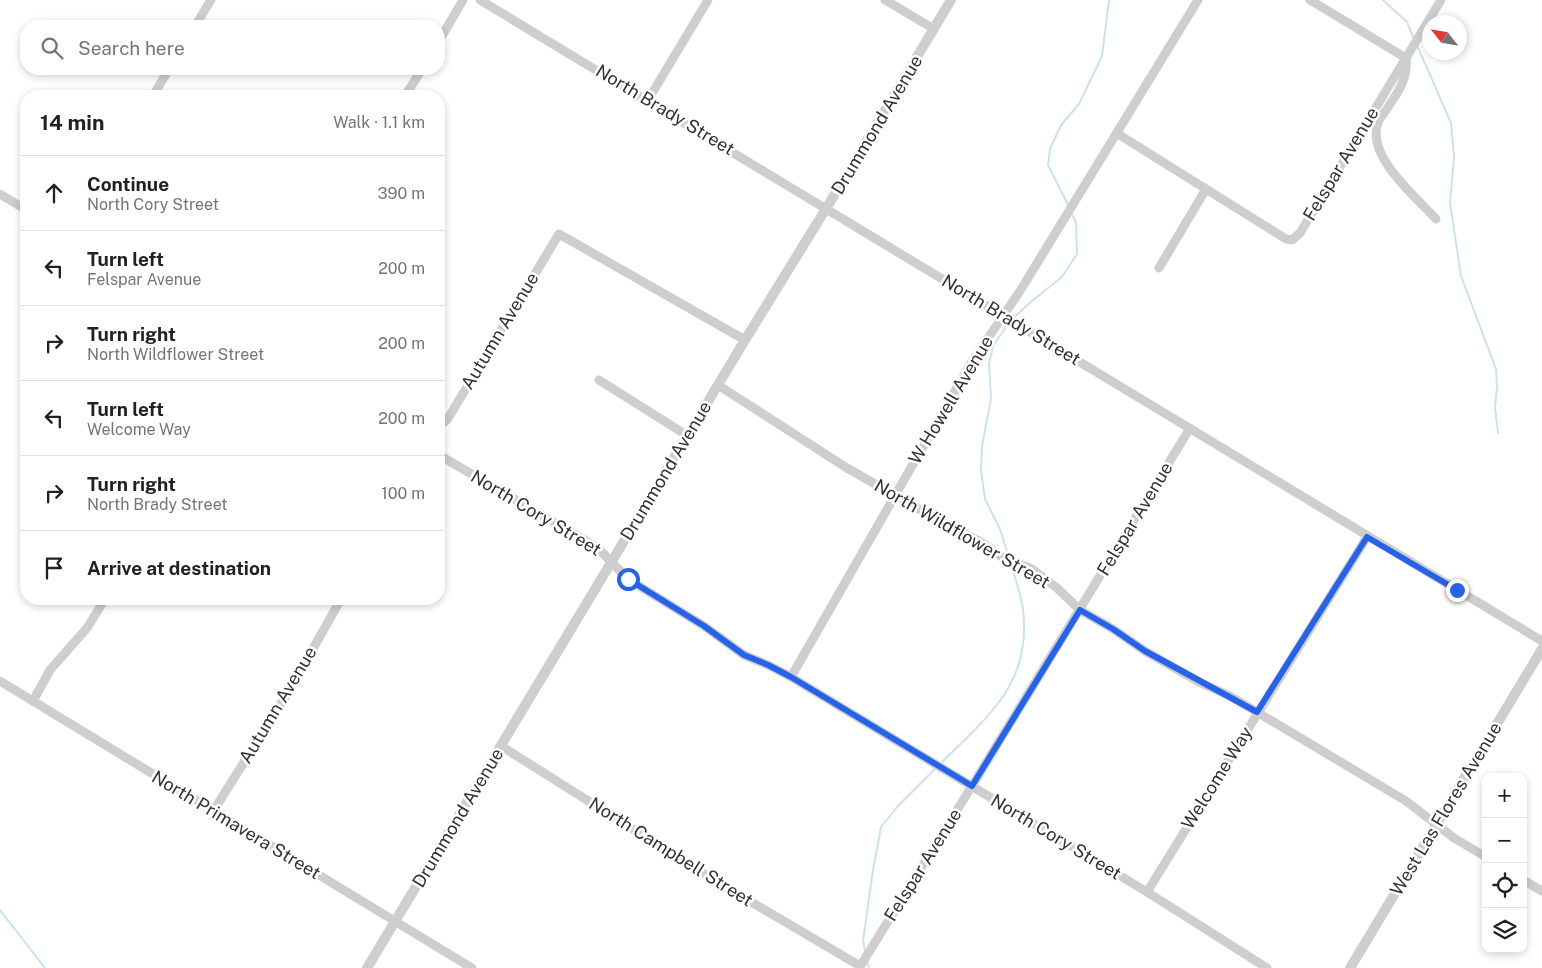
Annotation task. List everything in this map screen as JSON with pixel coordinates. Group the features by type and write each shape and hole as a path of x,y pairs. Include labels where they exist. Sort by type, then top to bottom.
{"street":[{"path":"199,20 211,0"},
{"path":"445,31 463,0"},
{"name":"North Brady Street","path":"480,0 827,207 1367,537 1542,641"},
{"path":"648,100 708,0"},
{"path":"885,0 934,29"},
{"name":"Drummond Avenue","path":"367,968 951,0"},
{"name":"W Howell Avenue","path":"791,677 971,363 1020,291 1118,134 1198,0"},
{"path":"1310,0 1406,58 1403,82 1378,121 1376,137 1380,152 1388,167 1436,219"},
{"name":"Felspar Avenue","path":"1206,189 1286,239 1292,240 1300,233 1441,0"},
{"path":"157,90 165,75"},
{"path":"409,90 418,75"},
{"path":"1118,134 1206,189 1159,268"},
{"path":"0,194 20,206"},
{"name":"Autumn Avenue","path":"445,422 558,234 745,340"},
{"path":"599,380 688,436"},
{"name":"North Wildflower Street","path":"718,385 847,468 981,542 1002,557 1032,569 1057,588 1080,610 1113,629 1145,651 1257,712 1406,801 1454,838 1482,855"},
{"name":"Felspar Avenue","path":"859,967 972,786 1190,428"},
{"name":"North Cory Street","path":"445,458 590,543 606,556 628,579 704,626 744,655 791,677 1146,892 1267,968"},
{"name":"Welcome Way","path":"1146,892 1367,537"},
{"path":"33,701 50,670 87,628 101,605"},
{"name":"Autumn Avenue","path":"214,810 293,684 338,605"},
{"name":"West Las Flores Avenue","path":"1350,968 1542,649"},
{"name":"North Primavera Street","path":"0,681 472,968"},
{"name":"North Campbell Street","path":"501,746 714,880 859,967"},
{"path":"1527,882 1542,891"}],"waterway":[{"path":"1069,207 1048,165 1050,149 1061,125 1079,104 1102,56 1109,0"},
{"path":"1383,0 1407,22 1414,39"},
{"path":"1417,45 1451,123 1454,157 1450,203 1461,276 1496,369 1495,408 1498,433"},
{"path":"1013,318 1062,277 1077,254 1076,223 1072,214"},
{"path":"1008,324 993,346 989,364 991,398 982,446 981,471 985,499 1000,529 1008,555"},
{"path":"940,764 990,714 1003,697 1021,658 1024,635 1023,609 1011,564"},
{"path":"865,951 863,941 881,827 897,807 935,769"},
{"path":"0,910 45,968"},
{"path":"867,961 869,968"}],"route":[{"path":"628,579 704,626 744,655 791,677 972,786 1080,610 1113,629 1145,651 1257,712 1367,537 1457,590"}]}
